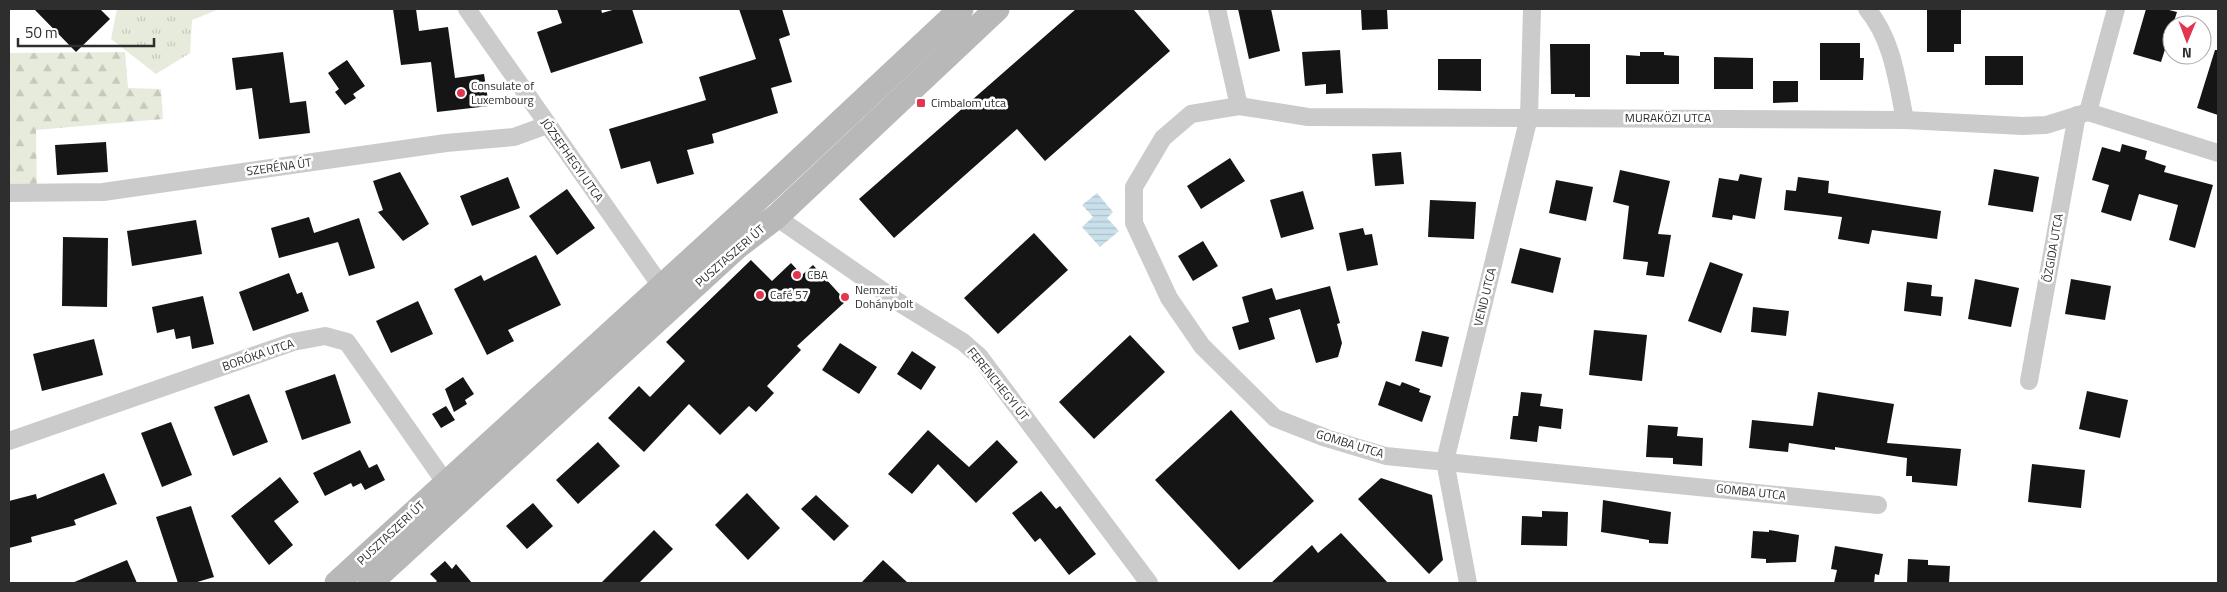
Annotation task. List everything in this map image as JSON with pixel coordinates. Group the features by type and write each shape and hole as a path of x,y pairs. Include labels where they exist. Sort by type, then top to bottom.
{"street":[{"name":"JÓZSEFHEGYI UTCA","path":"467,9 667,296"},
{"name":"PUSZTASZERI ÚT","path":"337,583 452,492 667,296 759,197 961,9"},
{"path":"1217,9 1239,106"},
{"name":"VEND UTCA","path":"1468,583 1445,461 1528,117 1532,9"},
{"path":"1867,9 1876,19 1892,53 1905,120"},
{"path":"2116,9 2083,114 2218,153"},
{"name":"PUSZTASZERI ÚT","path":"667,296 776,217 984,13"},
{"name":"MURAKÖZI UTCA","path":"1239,106 1308,117 1905,120 2023,126 2046,125 2083,114"},
{"name":"GOMBA UTCA","path":"1239,106 1191,114 1163,138 1134,187 1134,223 1169,298 1202,346 1275,418 1326,438 1386,456 1878,505"},
{"name":"ŐZGIDA UTCA","path":"2029,381 2083,114"},
{"name":"SZERÉNA ÚT","path":"9,193 103,192 446,143 514,137 547,125"},
{"path":"759,197 776,217"},
{"name":"FERENCHEGYI ÚT","path":"776,217 903,305 964,342 979,356 1148,583"},
{"name":"BORÓKA UTCA","path":"9,441 293,342 325,336 348,342 452,492"},
{"name":"PUSZTASZERI ÚT","path":"370,583 452,492"}],"green space":[{"path":"117,9 219,9 192,20 190,53 156,74 111,39"},
{"path":"125,52 128,88 161,89 163,119 36,130 37,194 9,193 9,53"}],"water":[{"path":"1097,193 1113,212 1107,218 1119,231 1100,247 1082,227 1093,217 1082,205"}],"building":[{"path":"34,9 100,9 110,19 76,52"},
{"path":"393,9 416,9 419,31 448,27 455,78 484,74 489,106 437,112 431,62 401,65"},
{"path":"557,9 601,9 602,13 616,9 632,9 643,43 551,73 537,32 562,23"},
{"path":"739,9 782,9 790,35 779,39 792,82 771,88 778,113 712,134 714,143 687,150 694,174 657,184 650,161 621,169 609,129 706,100 699,77 756,59"},
{"path":"1076,9 1133,9 1170,51 1045,161 1017,129 894,238 859,199"},
{"path":"1238,9 1271,9 1280,51 1249,59"},
{"path":"1361,9 1387,9 1388,29 1362,30"},
{"path":"1927,9 1961,9 1961,44 1954,44 1954,52 1927,52"},
{"path":"2146,9 2165,9 2177,12 2176,15 2162,15 2161,62 2133,54"},
{"path":"1820,43 1860,43 1860,58 1864,58 1863,80 1820,80"},
{"path":"1550,44 1590,44 1590,97 1575,97 1575,94 1551,94"},
{"path":"1340,50 1343,93 1326,94 1326,84 1305,86 1302,52"},
{"path":"2215,50 2218,50 2218,115 2197,108 2210,65 2212,65"},
{"path":"283,52 290,103 306,101 310,133 259,139 252,88 236,90 232,58"},
{"path":"1640,52 1664,52 1664,55 1679,56 1679,84 1626,84 1626,55 1640,56"},
{"path":"1985,56 2023,56 2023,85 1985,85"},
{"path":"1714,57 1753,58 1753,89 1714,89"},
{"path":"1438,59 1481,59 1481,91 1438,90"},
{"path":"347,60 365,86 353,94 356,98 345,105 335,92 339,89 328,73"},
{"path":"1773,81 1798,81 1798,102 1773,103"},
{"path":"106,142 108,172 57,175 55,145"},
{"path":"2122,144 2147,151 2145,159 2166,166 2164,172 2213,185 2195,248 2169,240 2178,205 2139,194 2131,221 2101,212 2109,185 2092,180 2102,147 2120,152"},
{"path":"1401,152 1404,184 1375,186 1372,154"},
{"path":"1230,158 1245,181 1201,209 1187,186"},
{"path":"1994,169 2039,177 2033,212 1988,205"},
{"path":"1620,170 1670,181 1658,234 1671,235 1664,277 1646,275 1648,262 1623,259 1629,206 1613,202"},
{"path":"400,172 429,224 403,241 378,212 383,210 373,181"},
{"path":"1740,174 1762,178 1755,219 1733,215 1732,220 1712,217 1719,178 1738,181"},
{"path":"508,177 520,208 472,226 460,196"},
{"path":"1798,177 1829,181 1828,193 1941,211 1937,239 1872,230 1869,244 1838,239 1842,217 1784,210 1786,190 1796,191"},
{"path":"1556,180 1593,187 1586,221 1549,213"},
{"path":"567,189 595,228 557,255 529,216"},
{"path":"1303,191 1314,229 1281,238 1270,200"},
{"path":"1430,200 1476,202 1474,239 1428,237"},
{"path":"309,217 314,233 359,218 375,268 349,276 338,242 279,258 271,228"},
{"path":"196,220 202,254 132,266 127,231"},
{"path":"1363,228 1365,235 1372,234 1378,265 1347,271 1339,233"},
{"path":"1034,233 1068,270 998,334 964,298"},
{"path":"63,237 108,238 107,307 62,306"},
{"path":"1203,241 1218,266 1193,281 1178,256"},
{"path":"1520,248 1561,258 1553,293 1511,283"},
{"path":"536,255 561,305 508,330 514,341 487,355 454,289 481,275 484,281"},
{"path":"751,260 772,281 791,263 802,275 813,265 846,301 797,346 801,350 767,386 774,393 756,412 749,406 720,435 689,404 644,452 608,418 639,386 650,397 685,361 666,342"},
{"path":"1710,262 1743,274 1721,333 1688,321"},
{"path":"289,273 297,294 302,292 309,311 253,331 239,292"},
{"path":"1975,279 2019,288 2011,327 1968,319"},
{"path":"2071,279 2111,286 2105,320 2065,314"},
{"path":"1907,282 1932,285 1931,296 1943,297 1941,316 1904,311"},
{"path":"1330,286 1340,323 1337,324 1342,343 1338,357 1316,363 1300,309 1269,318 1275,339 1239,350 1232,327 1249,322 1242,297 1272,288 1276,300"},
{"path":"203,296 214,344 192,349 190,336 176,339 174,329 157,333 152,307"},
{"path":"418,301 433,334 391,353 376,321"},
{"path":"1753,307 1789,311 1786,336 1751,332"},
{"path":"1594,330 1647,335 1642,381 1589,375"},
{"path":"1422,331 1449,337 1442,367 1415,361"},
{"path":"1130,335 1165,372 1094,439 1059,402"},
{"path":"94,339 103,375 42,391 33,354"},
{"path":"840,343 877,367 859,394 822,370"},
{"path":"912,351 936,367 921,390 897,374"},
{"path":"335,374 351,423 302,440 285,391"},
{"path":"463,377 474,394 465,400 467,404 454,412 445,389"},
{"path":"1386,381 1400,386 1402,382 1420,389 1419,392 1431,396 1422,422 1378,405"},
{"path":"2087,391 2128,400 2120,438 2079,429"},
{"path":"1521,392 1542,394 1540,406 1563,409 1561,429 1539,426 1537,442 1510,439 1513,416 1518,416"},
{"path":"1818,392 1894,404 1887,443 1961,449 1957,486 1912,482 1912,476 1906,476 1907,458 1835,447 1835,450 1789,443 1788,452 1749,448 1752,420 1813,426"},
{"path":"249,394 268,442 233,456 214,407"},
{"path":"446,406 455,420 441,428 432,414"},
{"path":"1231,410 1314,501 1239,570 1155,480"},
{"path":"171,422 192,475 162,487 141,433"},
{"path":"1648,425 1678,427 1677,436 1703,438 1702,466 1673,464 1673,458 1646,457"},
{"path":"928,430 969,467 997,440 1018,462 976,503 938,464 912,494 888,474"},
{"path":"598,442 620,466 578,504 556,480"},
{"path":"360,450 369,468 377,464 385,480 365,490 361,483 353,487 351,483 325,496 313,473"},
{"path":"2032,464 2085,470 2081,508 2028,502"},
{"path":"104,473 117,504 74,520 76,525 31,537 32,542 9,548 9,501 36,494 37,499"},
{"path":"280,477 299,502 274,521 293,545 269,565 231,516"},
{"path":"1381,478 1432,495 1443,560 1429,574 1358,499"},
{"path":"1041,491 1056,509 1060,506 1096,554 1069,575 1040,538 1035,542 1012,513"},
{"path":"747,493 780,528 748,560 715,525"},
{"path":"816,495 849,526 834,541 801,509"},
{"path":"1603,500 1671,512 1668,544 1649,543 1649,540 1601,532"},
{"path":"533,503 553,526 527,549 506,526"},
{"path":"191,506 214,577 194,583 178,583 156,517"},
{"path":"1542,511 1568,512 1567,546 1521,545 1522,516 1542,517"},
{"path":"654,530 673,549 639,583 601,583"},
{"path":"1769,530 1799,535 1796,562 1766,563 1766,559 1751,558 1753,531 1769,532"},
{"path":"1341,533 1388,583 1271,583 1312,545 1318,553"},
{"path":"1835,546 1883,554 1879,575 1875,574 1874,583 1834,583 1837,570 1831,569"},
{"path":"1908,559 1928,560 1928,565 1950,566 1949,583 1907,583"},
{"path":"127,560 137,583 72,583"},
{"path":"883,560 908,583 861,583"},
{"path":"445,561 452,569 456,564 472,583 435,583 437,581 430,574"}],"place":[{"name":"Consulate of Luxembourg","path":"461,93"},
{"name":"Cimbalom utca","path":"921,103"},
{"name":"CBA","path":"797,275"},
{"name":"Café 57","path":"760,295"},
{"name":"Nemzeti Dohánybolt","path":"845,297"}]}
